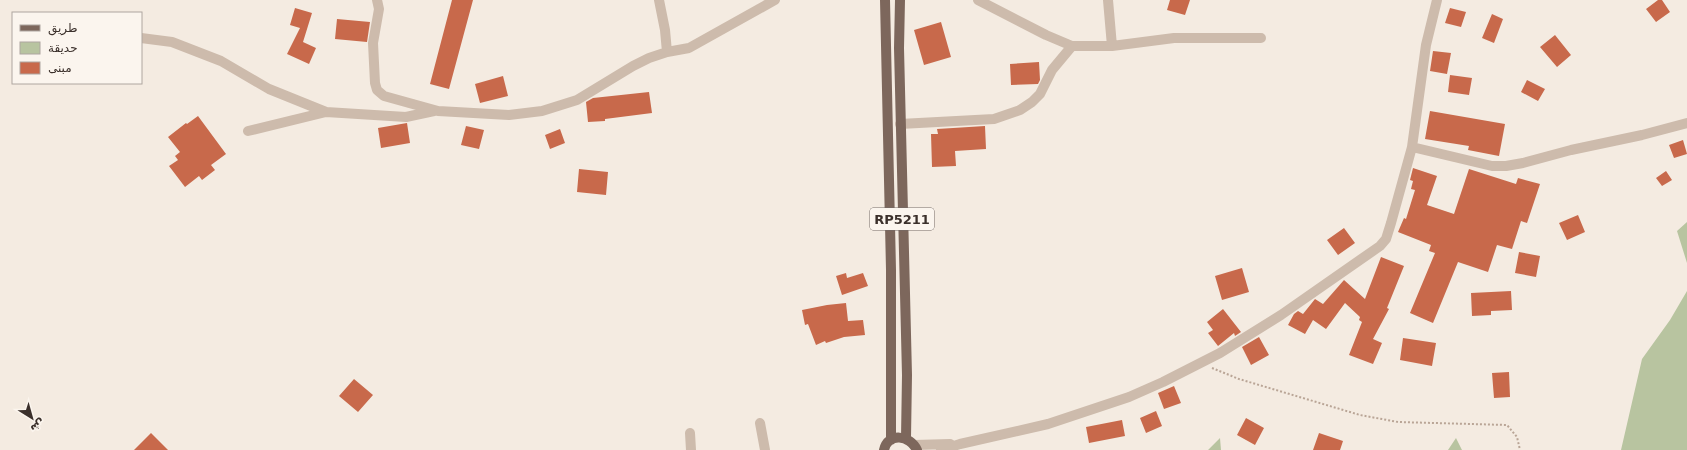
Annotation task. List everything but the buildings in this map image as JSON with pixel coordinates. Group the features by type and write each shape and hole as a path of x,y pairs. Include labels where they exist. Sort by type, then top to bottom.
{"main road":[{"name":"RP5211","path":"885,0 891,270 885,447"},
{"name":"RP5211","path":"885,447 898,437 906,438 907,375 898,21 900,0"},
{"path":"906,438 916,447"}],"street":[{"path":"377,0 379,9 373,43 375,83 377,90 384,96 438,111 509,115 542,111 577,100 633,66 667,52 689,48 774,0"},
{"path":"659,0 665,30 667,52"},
{"path":"978,0 1046,35 1072,46 1112,46 1174,38 1261,38"},
{"path":"1108,0 1112,46"},
{"path":"941,450 960,444 1048,424 1129,397 1163,382 1220,353 1281,315 1380,246 1386,239 1412,147 1426,45 1437,0"},
{"path":"142,38 172,42 221,61 269,89 326,112"},
{"path":"900,124 994,119 1020,110 1032,102 1040,94 1052,70 1072,46"},
{"path":"248,132 326,112 406,117 438,111"},
{"path":"1412,147 1492,166 1506,166 1642,135 1687,123"},
{"path":"760,423 765,450"},
{"path":"690,434 691,450"},
{"path":"916,447 960,444"}],"path":[{"path":"1198,363 1239,379 1360,415 1398,422 1507,425 1517,436 1520,450"}],"green space":[{"path":"1687,222 1687,263 1677,231"},
{"path":"1687,291 1687,450 1621,450 1642,359 1670,320"},
{"path":"1220,438 1221,450 1208,450"},
{"path":"1456,438 1462,450 1448,450"}]}
